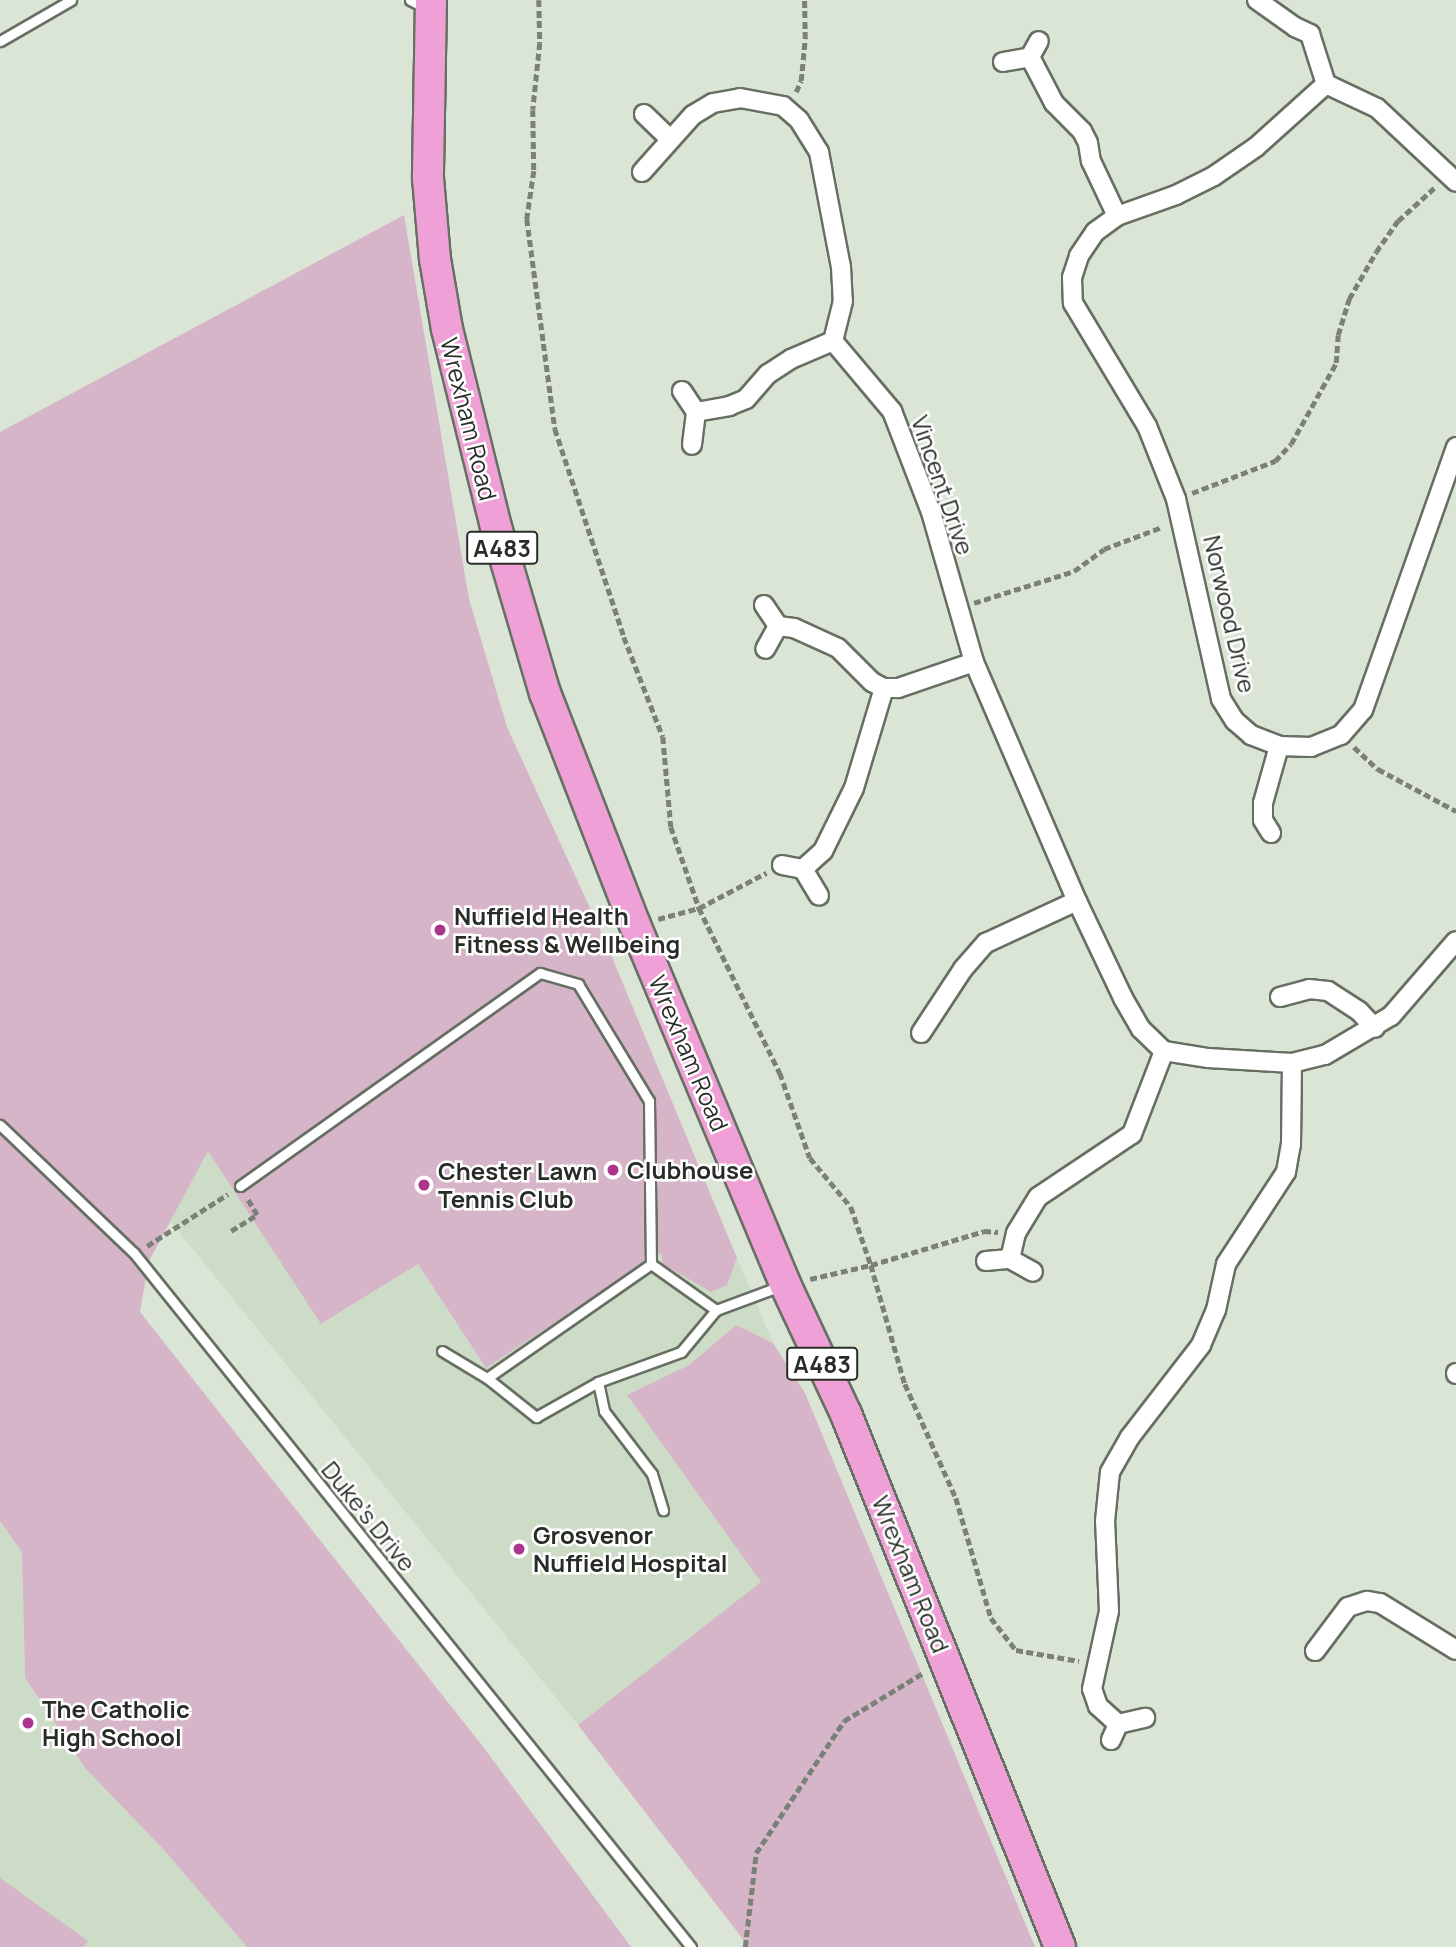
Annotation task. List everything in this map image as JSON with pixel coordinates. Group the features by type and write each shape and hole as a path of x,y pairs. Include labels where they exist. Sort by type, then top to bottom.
{"highway":[{"name":"Wrexham Road","path":"424,4 428,178 435,259 447,329 496,527 545,693 635,925 785,1284 846,1414 1060,1947"}],"street":[{"path":"1257,0 1295,27 1310,34 1326,83 1377,108 1451,179"},
{"path":"1003,62 1030,57 1040,41"},
{"path":"1030,57 1054,103 1082,131 1088,143 1091,161 1117,216"},
{"name":"Norwood Drive","path":"1326,83 1256,147 1214,176 1176,195 1117,216 1095,232 1080,256 1072,278 1073,303 1147,426 1176,499 1183,519 1221,699 1235,721 1251,735 1279,746 1311,747 1341,735 1363,710 1456,447"},
{"path":"642,172 693,115 713,103 740,98 783,106 799,120 819,152 841,267 843,300 833,341 790,359 768,374 746,399 729,406 696,412"},
{"path":"644,114 670,139"},
{"name":"Vincent Drive","path":"833,341 892,411 931,513 974,662 1077,901 1123,999 1141,1029 1164,1051"},
{"path":"682,391 696,412 692,445"},
{"path":"764,605 778,626 794,628 838,648 872,682 884,688 898,688 974,662"},
{"path":"765,649 778,626"},
{"path":"803,869 824,851 854,788 884,688"},
{"path":"1271,833 1263,820 1263,803 1279,746"},
{"path":"782,865 803,869 819,896"},
{"path":"921,1033 963,969 986,943 1077,901"},
{"path":"1010,1259 1016,1233 1038,1197 1132,1134 1164,1051 1208,1058 1292,1063 1325,1055 1375,1028 1391,1016 1456,941"},
{"path":"1280,997 1309,989 1328,991 1359,1011 1375,1028"},
{"path":"1145,1718 1114,1732 1098,1706 1092,1689 1109,1611 1105,1521 1110,1472 1130,1437 1201,1345 1216,1310 1226,1264 1286,1172 1291,1145 1292,1063"},
{"path":"986,1261 1010,1259 1032,1272"},
{"path":"1315,1651 1348,1607 1367,1601 1380,1603 1456,1650"}],"lane":[{"path":"0,41 71,0"},
{"path":"240,1186 540,973 578,984 649,1101 651,1264"},
{"name":"Duke's Drive","path":"0,1125 134,1253 691,1947"},
{"path":"651,1264 716,1310"},
{"path":"487,1378 651,1264"},
{"path":"442,1351 487,1378 536,1417 598,1382 681,1352 716,1310 785,1284"},
{"path":"598,1382 604,1411 652,1474 663,1510"}],"path":[{"path":"539,0 540,43 533,110 534,171 527,219 555,429 624,637 663,737 671,827 699,908 780,1073 810,1158 851,1207 872,1265 905,1384 956,1497 991,1618 1016,1650 1096,1663"},
{"path":"788,110 801,81 804,0"},
{"path":"1176,499 1275,461 1291,444 1336,363 1338,335 1349,299 1376,251 1398,221 1451,179"},
{"path":"958,607 1074,571 1104,549 1183,519"},
{"path":"1341,735 1378,769 1456,811"},
{"path":"635,925 699,908 782,865"},
{"path":"134,1253 183,1225 240,1186 257,1215 231,1231"},
{"path":"785,1284 872,1265 984,1231 1016,1233"},
{"path":"745,1947 756,1853 844,1721 945,1660"}],"shaded area":[{"path":"404,215 469,599 507,727 607,945 737,1258 727,1285 711,1292 663,1264 661,1253 486,1368 418,1264 321,1324 208,1151 149,1261 140,1312 484,1748 631,1947 247,1947 164,1850 85,1768 25,1678 22,1552 0,1521 0,432"},
{"path":"208,1150 322,1324 418,1264 486,1368 662,1252 727,1285 737,1258 773,1343 736,1325 689,1365 627,1395 762,1582 578,1725 170,1221"},
{"path":"736,1325 773,1343 805,1393 1035,1947 749,1947 578,1725 761,1582 627,1395 689,1365"},
{"name":"The Catholic High School","path":"0,1521 22,1552 25,1679 85,1768 164,1850 247,1947 0,1947"},
{"path":"0,1878 88,1941 83,1947 0,1947"}],"place":[{"name":"Nuffield Health Fitness & Wellbeing","path":"440,930"},
{"name":"Clubhouse","path":"613,1170"},
{"name":"Chester Lawn Tennis Club","path":"424,1185"},
{"name":"Grosvenor Nuffield Hospital","path":"519,1549"},
{"name":"The Catholic High School","path":"28,1723"}]}
